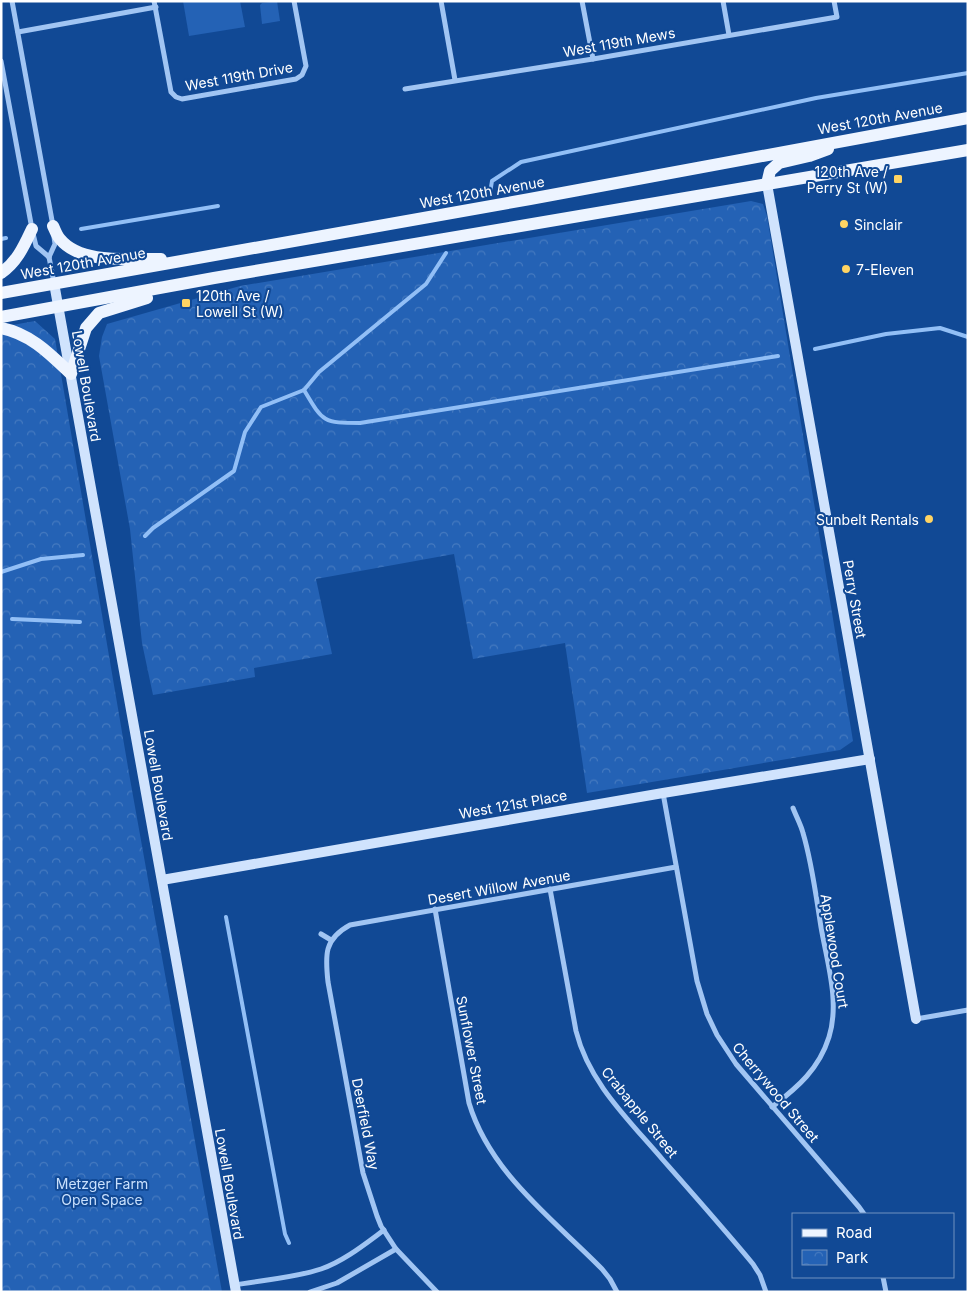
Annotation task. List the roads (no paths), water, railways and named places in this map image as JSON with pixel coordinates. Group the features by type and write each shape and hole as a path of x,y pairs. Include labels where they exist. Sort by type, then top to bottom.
{"main road":[{"name":"West 120th Avenue","path":"1,293 968,118"},
{"path":"768,184 770,171 780,163 810,156 866,136"},
{"path":"1,317 214,278 673,202 968,150"},
{"path":"53,226 59,239 67,246 96,258 186,260"},
{"path":"1,273 10,267 19,255 32,230"},
{"path":"1,328 16,330 33,340 71,374 86,328 99,313 214,278"}],"street":[{"path":"12,1 53,226 55,244 49,258 54,283"},
{"name":"West 119th Drive","path":"155,4 171,92 176,97 182,99 296,79 302,75 306,66 294,1"},
{"path":"441,1 455,80"},
{"path":"582,1 593,59"},
{"path":"723,1 729,35"},
{"name":"West 119th Mews","path":"405,89 837,17 834,1"},
{"path":"18,32 155,4"},
{"path":"1,61 32,230 36,246 49,258"},
{"name":"Perry Street","path":"768,184 916,1019"},
{"name":"Lowell Boulevard","path":"54,283 235,1288"},
{"name":"West 121st Place","path":"162,880 870,759"},
{"name":"Cherrywood Street","path":"663,793 697,981 707,1014 722,1044 736,1064 860,1206 864,1213"},
{"name":"Applewood Court","path":"772,1107 799,1086 816,1065 827,1043 834,1019 833,998 810,866 803,832 793,808"},
{"name":"Desert Willow Avenue","path":"331,940 342,929 350,925 676,867"},
{"name":"Crabapple Street","path":"550,889 579,1045 588,1065 610,1098 753,1264 760,1275 766,1292"},
{"name":"Sunflower Street","path":"435,909 473,1116 487,1145 501,1167 602,1269 617,1292"},
{"path":"321,934 331,940"},
{"name":"Deerfield Way","path":"331,940 328,946 326,961 328,982 363,1173 377,1216 384,1230 396,1249 437,1292"},
{"path":"916,1019 968,1010"},
{"path":"235,1288 323,1268 341,1259 384,1230"},
{"path":"310,1292 337,1283 396,1249"},
{"path":"883,1278 886,1292"}],"waterway":[{"path":"490,193 492,181 521,162 816,98 968,73"},
{"path":"81,229 218,206"},
{"path":"1,239 6,238"},
{"path":"145,536 153,528 234,471 245,432 261,407 304,390 319,372 426,284 446,253"},
{"path":"815,349 886,334 940,328 968,337"},
{"path":"304,390 320,415 325,418 331,421 360,423 778,356"},
{"path":"1,572 41,559 83,555"},
{"path":"12,619 80,622"},
{"path":"226,917 285,1234 289,1243"}],"place":[{"name":"120th Ave / Perry St (W)","path":"898,179"},
{"name":"Sinclair","path":"844,224"},
{"name":"7-Eleven","path":"846,269"},
{"name":"120th Ave / Lowell St (W)","path":"186,303"},
{"name":"Sunbelt Rentals","path":"929,519"}],"park label":[{"name":"Metzger Farm Open Space","path":"102,1192"}]}
